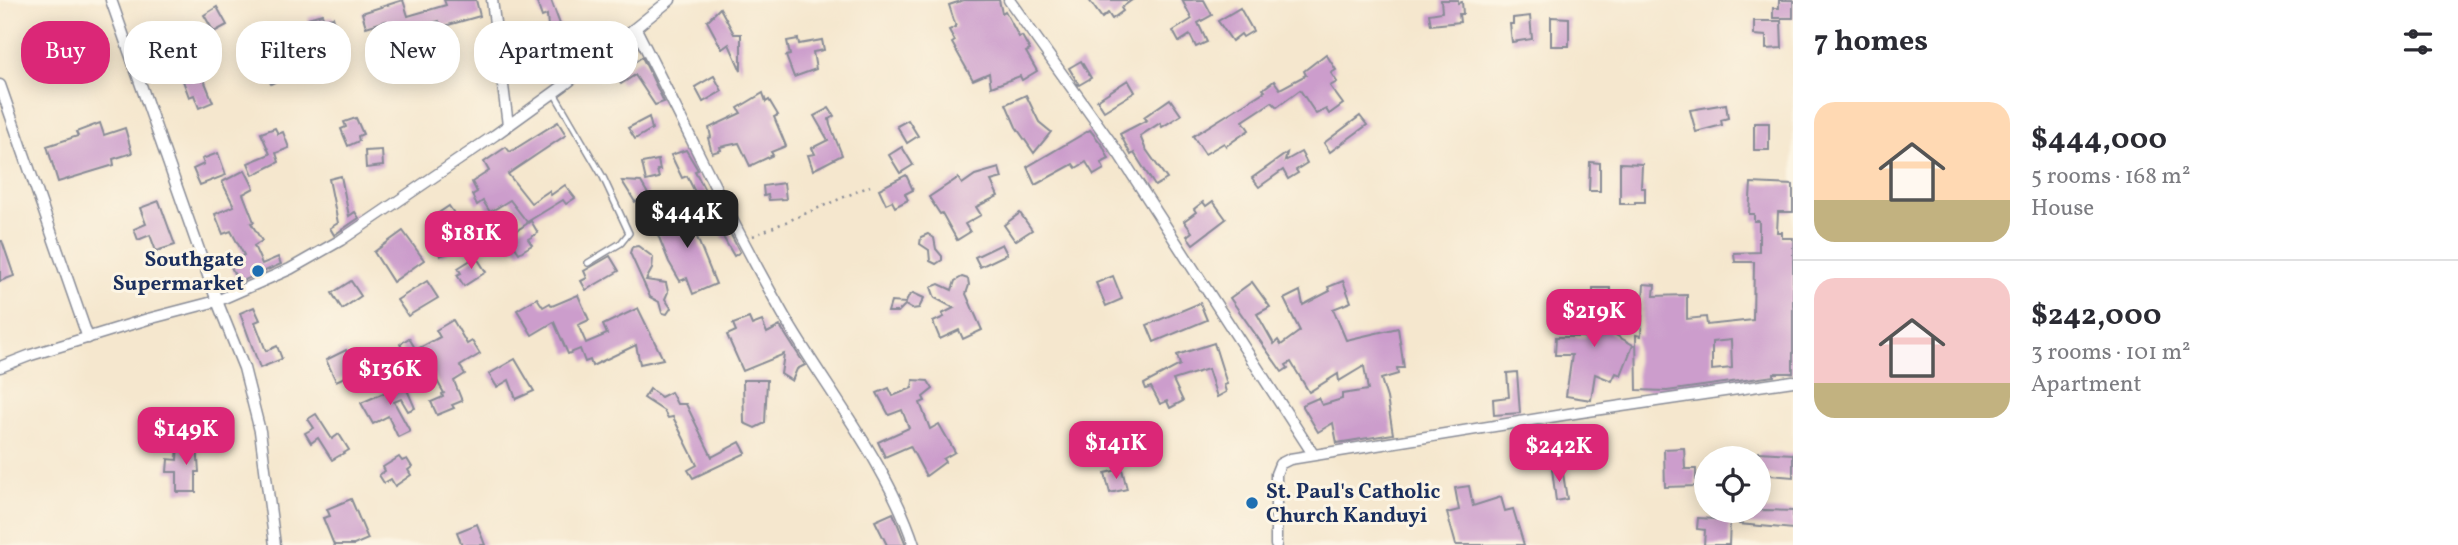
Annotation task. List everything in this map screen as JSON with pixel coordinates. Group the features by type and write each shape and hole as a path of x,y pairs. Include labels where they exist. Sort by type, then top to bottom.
{"street":[{"path":"111,0 217,301 244,368 260,431 275,545"},
{"path":"492,0 508,125"},
{"path":"638,27 670,0"},
{"path":"1009,0 1119,154 1313,454"},
{"path":"638,33 743,240 789,324 879,470 901,511 914,545"},
{"path":"0,367 148,319 217,301 290,269 341,240 566,84"},
{"path":"0,85 88,338"},
{"path":"1276,545 1275,490 1280,464 1290,459 1793,382"}],"lane":[{"path":"554,93 603,177 629,233 621,243 588,263"}],"path":[{"path":"743,240 870,186"}],"building":[{"path":"403,0 408,16 446,5 444,0 476,0 480,16 460,22 365,21 365,24 362,13"},
{"path":"536,0 551,0 559,21 548,21 547,15 542,17"},
{"path":"964,0 999,0 1002,13 1005,11 1019,37 1022,36 1030,50 1026,52 1037,71 1022,80 1020,76 991,87 989,73 973,80 952,43 955,41 949,30 956,27 949,5"},
{"path":"1089,0 1132,0 1112,19 1108,13 1102,18"},
{"path":"1182,0 1204,0 1212,15 1198,23 1207,42 1196,47 1190,35 1179,42 1173,31 1192,19"},
{"path":"1441,0 1462,2 1463,14 1459,14 1460,22 1431,25 1429,14 1442,12"},
{"path":"1779,0 1793,0 1793,18 1773,18 1773,8 1779,8"},
{"path":"217,7 227,25 222,28 222,21 208,21 204,15"},
{"path":"720,8 734,34 741,34 741,71 729,44 722,49 707,21"},
{"path":"1240,8 1253,31 1243,37 1241,34 1232,41 1218,21"},
{"path":"322,14 324,19 333,17 334,21 309,21 308,18"},
{"path":"1530,16 1532,39 1512,42 1510,24 1513,24 1513,18"},
{"path":"1551,17 1569,18 1569,46 1551,46"},
{"path":"1754,21 1781,21 1782,48 1766,49 1766,36 1754,35"},
{"path":"798,39 799,44 822,40 824,50 813,52 816,69 794,77 786,56 790,55 787,41"},
{"path":"1326,54 1336,70 1331,73 1337,82 1330,86 1343,104 1329,114 1326,109 1316,114 1300,90 1277,107 1272,102 1243,121 1249,130 1226,146 1224,143 1205,154 1193,136 1265,91 1263,89 1274,81 1280,89 1306,75 1304,71"},
{"path":"642,57 664,102 655,105 638,80 638,60"},
{"path":"1081,61 1091,78 1079,85 1069,68"},
{"path":"714,76 722,91 703,102 695,87"},
{"path":"1128,80 1135,92 1104,111 1097,100"},
{"path":"184,84 206,84 213,102 199,108 194,95 189,97"},
{"path":"763,93 766,102 769,100 778,115 774,117 786,146 750,166 739,143 720,147 721,150 712,153 708,138 711,137 709,128 741,113 738,108"},
{"path":"1026,95 1039,122 1051,132 1034,153 1016,127 1006,104"},
{"path":"1170,99 1181,115 1162,127 1160,123 1140,136 1145,148 1167,179 1155,186 1134,153 1131,155 1120,134 1147,120 1144,117"},
{"path":"1726,104 1728,118 1721,120 1722,125 1696,132 1690,110"},
{"path":"829,108 834,116 829,119 830,125 842,155 813,170 808,155 815,154 812,148 828,140 814,116"},
{"path":"1360,116 1367,125 1330,152 1324,143"},
{"path":"649,117 652,129 635,139 628,128"},
{"path":"356,118 363,134 358,136 359,141 348,146 341,129 346,127 344,122"},
{"path":"908,120 918,136 907,143 897,126"},
{"path":"558,122 566,135 508,174 531,203 549,191 551,195 565,185 575,198 566,204 563,200 527,222 510,200 490,212 483,201 477,205 472,195 477,192 472,182 489,171 484,162 506,147 510,152"},
{"path":"100,123 104,135 125,128 132,153 113,159 114,165 58,182 47,146 78,136 76,132"},
{"path":"1754,123 1769,123 1769,150 1754,150"},
{"path":"275,128 278,134 283,132 289,148 276,153 279,162 253,175 248,163 270,154 261,133"},
{"path":"1090,130 1103,146 1109,159 1101,163 1104,169 1094,175 1086,162 1076,168 1073,164 1035,185 1027,167"},
{"path":"902,147 913,165 900,173 889,155"},
{"path":"382,150 383,166 366,168 365,151"},
{"path":"686,150 698,170 695,171 707,194 698,198 687,176 682,178 671,155"},
{"path":"1301,152 1307,163 1288,179 1283,170 1259,187 1252,178 1287,153 1285,161"},
{"path":"218,153 226,175 200,185 193,169 204,164 202,159"},
{"path":"658,160 659,178 646,181 642,163"},
{"path":"1590,162 1600,163 1600,191 1589,191"},
{"path":"1620,163 1642,164 1641,188 1645,188 1645,202 1620,204"},
{"path":"999,168 1002,178 991,181 998,196 976,207 981,215 965,224 970,232 957,240 942,213 940,214 929,197 958,178 962,184 975,175"},
{"path":"245,170 254,188 243,194 254,222 251,223 262,241 254,246 262,264 278,257 281,264 238,283 229,262 244,255 231,231 223,234 215,214 234,206 222,182"},
{"path":"906,175 913,190 905,194 908,200 895,207 892,201 886,204 879,189"},
{"path":"341,176 349,216 355,212 359,218 334,235 330,228 338,223 329,179"},
{"path":"622,181 641,182 648,194 635,202"},
{"path":"784,183 786,199 769,200 768,195 764,196 763,186"},
{"path":"1751,183 1793,185 1793,212 1778,212 1777,232 1782,232 1782,238 1793,238 1793,373 1774,373 1774,376 1667,391 1637,390 1636,335 1641,336 1644,284 1655,285 1654,296 1687,295 1687,319 1706,317 1707,325 1753,320 1754,262 1735,262 1734,253 1759,252 1759,221 1754,221 1754,214 1749,214","holes":["1731,340 1732,368 1712,370 1712,342"]},
{"path":"159,201 175,245 156,251 150,235 138,240 134,229 146,224 140,208"},
{"path":"1213,201 1226,219 1193,244 1187,236 1192,232 1184,221 1196,212 1194,209 1203,202 1206,206"},
{"path":"715,205 740,252 734,256 707,209"},
{"path":"449,206 458,219 449,226 459,248 440,256 433,239 439,237 428,220"},
{"path":"696,206 704,220 694,226 699,233 696,235 716,284 693,294 687,278 680,281 669,262 656,230"},
{"path":"1020,213 1032,230 1015,241 1004,225"},
{"path":"531,221 538,233 528,239 532,245 519,253 515,247 512,249 506,238"},
{"path":"403,231 424,260 393,282 374,252"},
{"path":"928,234 934,238 936,249 942,256 942,260 936,264 930,261 929,250 920,244 921,237"},
{"path":"0,241 14,276 0,281"},
{"path":"1002,244 1007,254 980,267 975,257"},
{"path":"638,246 653,257 652,269 646,280 666,283 668,292 665,299 671,308 667,314 662,313 659,302 650,297 630,253 632,247"},
{"path":"610,256 619,271 586,290 581,281 587,278 584,271"},
{"path":"477,258 486,272 464,286 457,275 461,273 458,268"},
{"path":"1113,276 1122,299 1106,306 1096,283"},
{"path":"962,277 968,279 966,294 982,330 963,339 959,330 940,339 933,322 954,308 935,298 931,287 939,284 952,290 955,281"},
{"path":"351,281 361,296 342,309 332,293"},
{"path":"427,281 438,298 408,316 397,300"},
{"path":"1343,281 1351,302 1333,309 1346,340 1398,328 1404,368 1397,368 1398,374 1381,379 1393,434 1337,443 1333,423 1318,432 1302,405 1318,398 1322,405 1342,399 1342,394 1368,390 1364,366 1339,381 1338,374 1309,392 1291,362 1282,372 1230,298 1252,282 1270,307 1257,314 1274,344 1278,340 1281,345 1300,331 1284,299 1300,291 1303,305 1330,291 1328,287"},
{"path":"1593,288 1610,288 1610,332 1633,345 1621,375 1616,373 1612,381 1595,374 1591,400 1566,396 1572,355 1555,355 1556,337 1586,337 1586,310 1593,310"},
{"path":"913,293 924,298 919,308 912,309 905,305 898,312 888,312 891,302 906,303"},
{"path":"578,295 589,320 578,325 586,343 607,334 603,325 638,308 663,359 640,364 636,345 592,366 590,360 585,362 580,349 568,354 554,322 532,335 517,310 537,298 543,307"},
{"path":"1200,303 1207,320 1154,342 1147,325"},
{"path":"254,307 260,320 255,322 266,351 277,346 282,359 260,368 240,313"},
{"path":"749,318 752,325 762,321 767,333 780,326 805,365 797,369 792,381 781,374 784,354 743,371 727,335 736,331 733,324"},
{"path":"453,320 467,344 472,341 480,354 460,366 465,374 454,381 462,401 452,405 454,408 437,415 431,402 443,397 444,393 428,365 414,372 400,344 409,338 416,350 440,337 436,330"},
{"path":"1214,343 1227,384 1224,385 1226,392 1217,397 1208,369 1173,380 1183,401 1170,408 1167,401 1160,404 1151,387 1146,389 1144,384 1180,365 1177,355"},
{"path":"346,350 356,372 336,381 326,360"},
{"path":"515,359 534,391 516,399 509,380 497,387 489,374"},
{"path":"1517,372 1520,413 1494,415 1493,399 1509,397 1507,373"},
{"path":"401,376 415,408 408,411 401,399 394,402 410,431 398,437 388,416 373,424 361,403 395,388 391,381"},
{"path":"743,380 767,380 765,423 755,428 744,423"},
{"path":"913,380 928,381 933,389 923,397 925,401 920,403 930,429 939,424 955,452 943,459 945,462 926,476 910,446 885,457 878,442 909,428 902,410 889,415 877,393 889,388 893,396 912,388"},
{"path":"650,389 661,397 671,392 677,404 686,404 712,457 740,442 746,453 693,478 688,470 697,465 673,417 668,418 664,411 644,398"},
{"path":"316,414 332,439 339,434 349,450 332,460 318,438 311,443 305,433 314,428 308,419"},
{"path":"178,443 197,444 199,472 196,472 196,492 177,492 177,472 167,472 168,459 177,460"},
{"path":"1684,448 1685,469 1694,469 1694,486 1665,487 1664,449"},
{"path":"1771,453 1793,454 1793,477 1771,475"},
{"path":"399,457 402,461 407,459 412,467 408,470 411,475 395,486 391,479 384,483 379,475 385,471 383,467"},
{"path":"1562,467 1567,499 1556,501 1552,469"},
{"path":"1122,469 1127,489 1110,493 1105,473"},
{"path":"1469,486 1473,506 1501,497 1505,511 1513,509 1524,545 1456,545 1447,513 1459,510 1455,488"},
{"path":"351,499 368,539 354,545 334,545 323,518 330,516 327,509"},
{"path":"1771,510 1793,511 1793,529 1739,524 1771,523"},
{"path":"893,513 906,545 887,545 875,521"},
{"path":"1698,523 1730,523 1729,545 1704,545 1705,530 1697,529"},
{"path":"477,524 485,545 462,545 457,532"}],"place":[{"name":"Southgate Supermarket","path":"258,271"},
{"name":"St. Paul's Catholic Church Kanduyi","path":"1252,503"}]}
